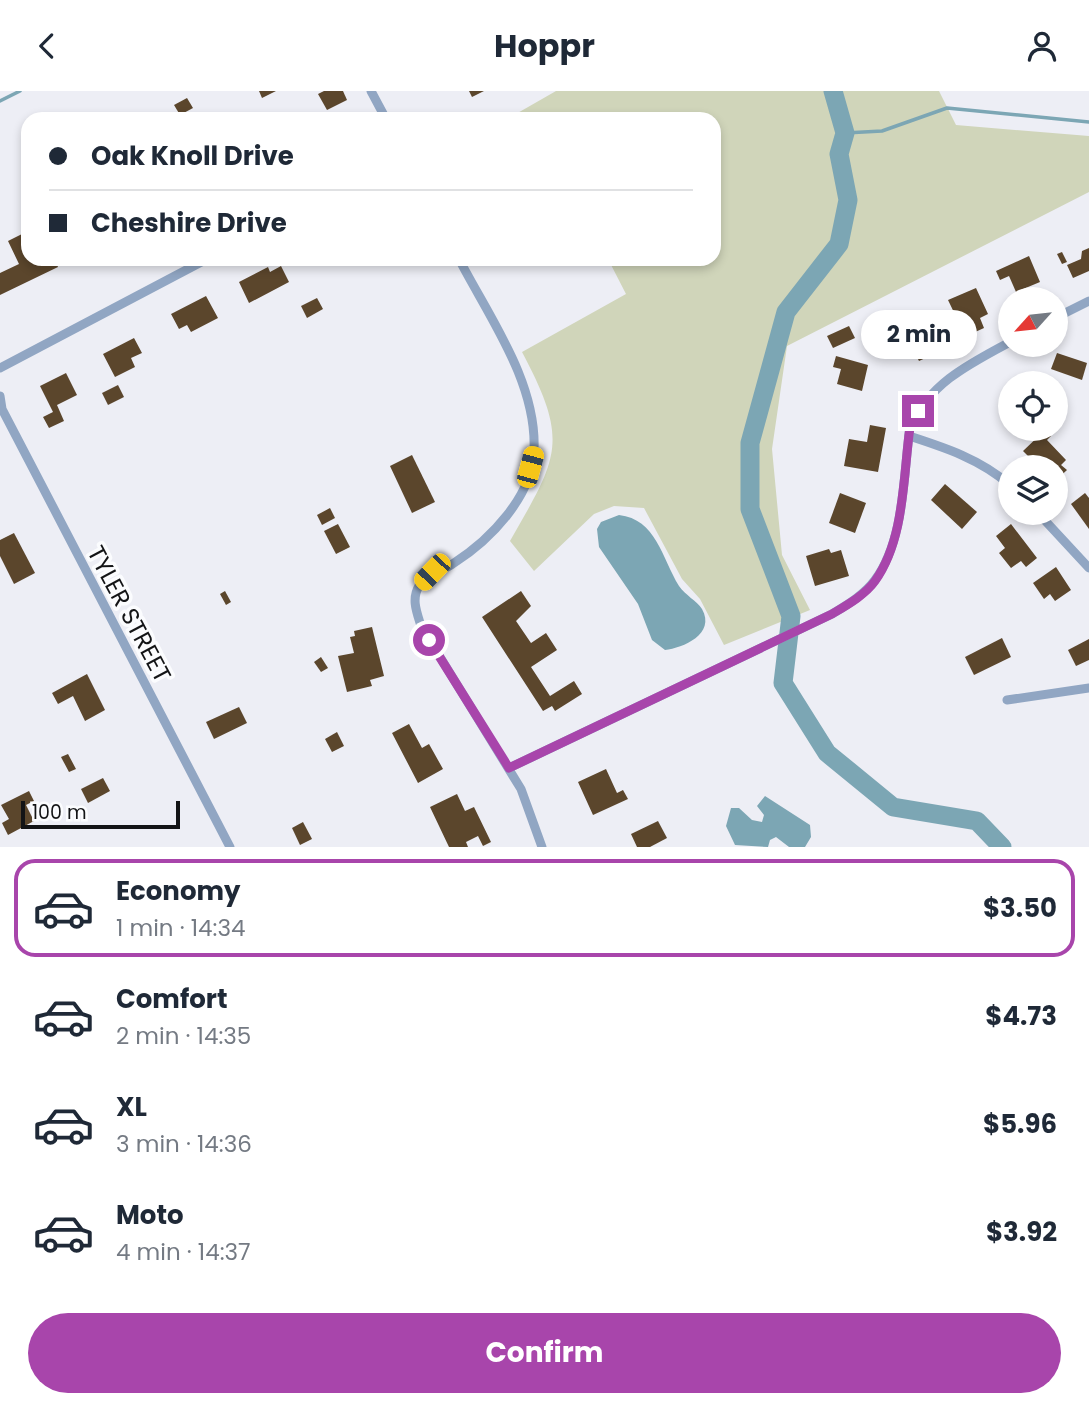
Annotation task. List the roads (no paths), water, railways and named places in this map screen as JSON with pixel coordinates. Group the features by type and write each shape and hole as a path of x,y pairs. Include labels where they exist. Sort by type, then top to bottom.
{"street":[{"path":"371,91 382,112"},
{"path":"0,368 194,266"},
{"path":"463,266 517,371 529,404 534,451 526,483 498,525 468,554 448,568 432,572 419,586 415,608 421,626 509,768 533,815 542,847"},
{"path":"1068,312 1089,301"},
{"path":"509,768 850,603 874,582 882,568 897,521 909,436 918,411 936,387 968,364 998,348"},
{"name":"TYLER STREET","path":"0,396 2,409 40,485 230,847"},
{"path":"909,436 966,456 985,465 998,475"},
{"path":"1049,525 1089,568"},
{"path":"1007,700 1089,688"}],"water":[{"path":"619,515 632,518 650,532 679,586 702,609 705,626 696,638 688,643 665,650 652,640 638,604 599,547 597,529 601,522"},
{"path":"765,796 810,825 811,837 805,847 789,847 776,837 770,840 768,847 735,845 726,826 731,808 739,808 752,820 762,822 764,815 757,806"}],"waterway":[{"path":"0,101 20,91"},
{"path":"833,91 845,133 839,154 848,200 839,244 786,312 750,443 750,509 791,616 783,683 827,753 893,807 977,821 1002,847"},
{"path":"845,133 882,131 947,108 1089,122"}]}
